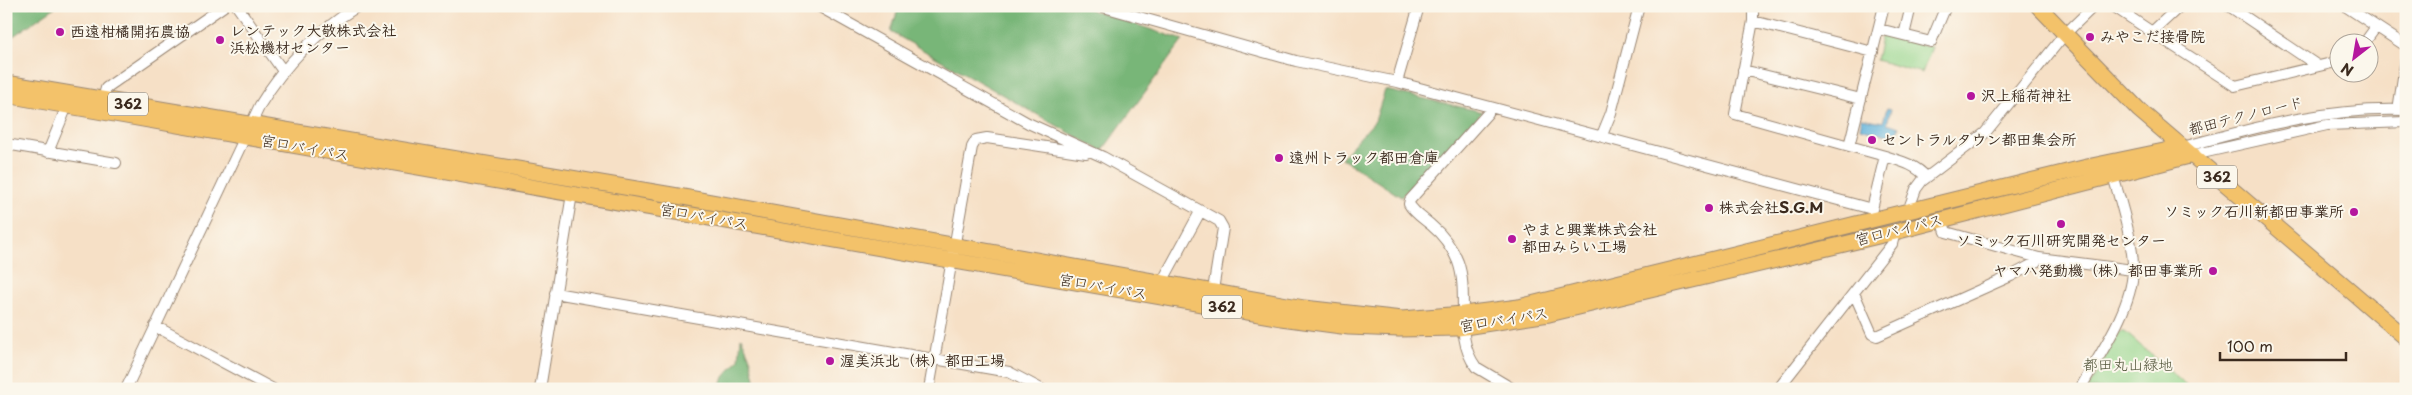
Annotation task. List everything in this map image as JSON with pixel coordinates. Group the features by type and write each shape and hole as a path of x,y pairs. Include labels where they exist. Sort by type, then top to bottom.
{"highway":[{"name":"362","path":"2038,6 2064,35 2139,110 2406,338"},
{"name":"宮口バイパス","path":"6,83 103,99 247,130 572,194 954,253 1162,282 1312,309 1393,318 1463,321 2087,167 2188,151"},
{"name":"宮口バイパス","path":"6,95 67,106 247,130 954,253 1349,328 1399,329 1463,321 1549,314 1942,220 2113,176 2188,151"}],"street":[{"path":"103,99 106,88 224,6"},
{"path":"237,6 283,71"},
{"path":"126,389 247,130 283,71 325,30 358,6"},
{"path":"818,6 1028,123 1099,155 1218,222 1223,228 1213,290"},
{"path":"1100,6 1296,61 1397,82 1872,209 1885,156"},
{"path":"1397,82 1419,6"},
{"path":"1602,136 1611,112 1639,6"},
{"path":"1753,6 1754,21 1735,114 1909,163 1926,177"},
{"path":"1849,146 1884,6"},
{"path":"1904,36 1911,6"},
{"path":"1879,29 1931,42 1946,6"},
{"path":"1908,211 1916,189 1926,177 1986,133 2064,35 2094,6"},
{"path":"2114,6 2236,86 2330,63"},
{"path":"2152,32 2180,6"},
{"path":"2229,6 2318,66"},
{"path":"2345,6 2357,9 2376,27 2406,46"},
{"path":"1754,21 1873,52"},
{"path":"2372,32 2376,27"},
{"path":"2402,110 2406,58"},
{"path":"1743,70 1861,99"},
{"path":"48,152 67,106"},
{"path":"1490,107 1488,113 1410,200 1409,204 1412,210 1442,235 1453,252 1461,273 1463,321 1469,355 1476,367 1513,389"},
{"name":"都田テクノロード","path":"2188,151 2266,124 2314,115 2354,111 2402,110"},
{"name":"都田テクノロード","path":"2188,151 2327,125 2406,122"},
{"path":"929,389 972,147 976,140 987,138 1099,155"},
{"path":"6,144 116,164"},
{"path":"2080,389 2126,305 2134,270 2113,176"},
{"path":"540,389 572,194"},
{"path":"1162,282 1200,212"},
{"path":"1942,220 1946,232 2040,258 2134,270"},
{"path":"1778,389 1892,244 1894,232"},
{"path":"1854,293 1872,334 1877,336 2011,276 2035,263 2040,258"},
{"path":"555,293 1009,372 1041,389"},
{"path":"155,326 273,389"}],"green space":[{"path":"6,6 57,6 6,41"},
{"path":"899,6 1079,6 1183,40 1102,151 891,32"},
{"path":"1882,34 1932,47 1922,73 1876,60"},
{"path":"1385,90 1483,112 1401,197 1341,158 1375,121"},
{"name":"都田丸山緑地","path":"2119,332 2125,332 2190,389 2088,389"},
{"path":"741,337 751,360 757,389 720,389 724,377 739,360"}],"water":[{"path":"1887,108 1891,109 1887,123 1899,127 1895,137 1860,128 1862,118 1883,122"}],"place":[{"name":"西遠柑橘開拓農協","path":"60,32"},
{"name":"みやこだ接骨院","path":"2090,37"},
{"name":"レンテック大敬株式会社 浜松機材センター","path":"220,40"},
{"name":"沢上稲荷神社","path":"1971,96"},
{"name":"セントラルタウン都田集会所","path":"1872,140"},
{"name":"遠州トラック都田倉庫","path":"1279,158"},
{"name":"株式会社S.G.M","path":"1709,208"},
{"name":"ソミック石川新都田事業所","path":"2354,212"},
{"name":"ソミック石川研究開発センター","path":"2061,224"},
{"name":"やまと興業株式会社 都田みらい工場","path":"1512,239"},
{"name":"ヤマハ発動機（株）都田事業所","path":"2213,271"},
{"name":"渥美浜北（株）都田工場","path":"830,361"}]}
